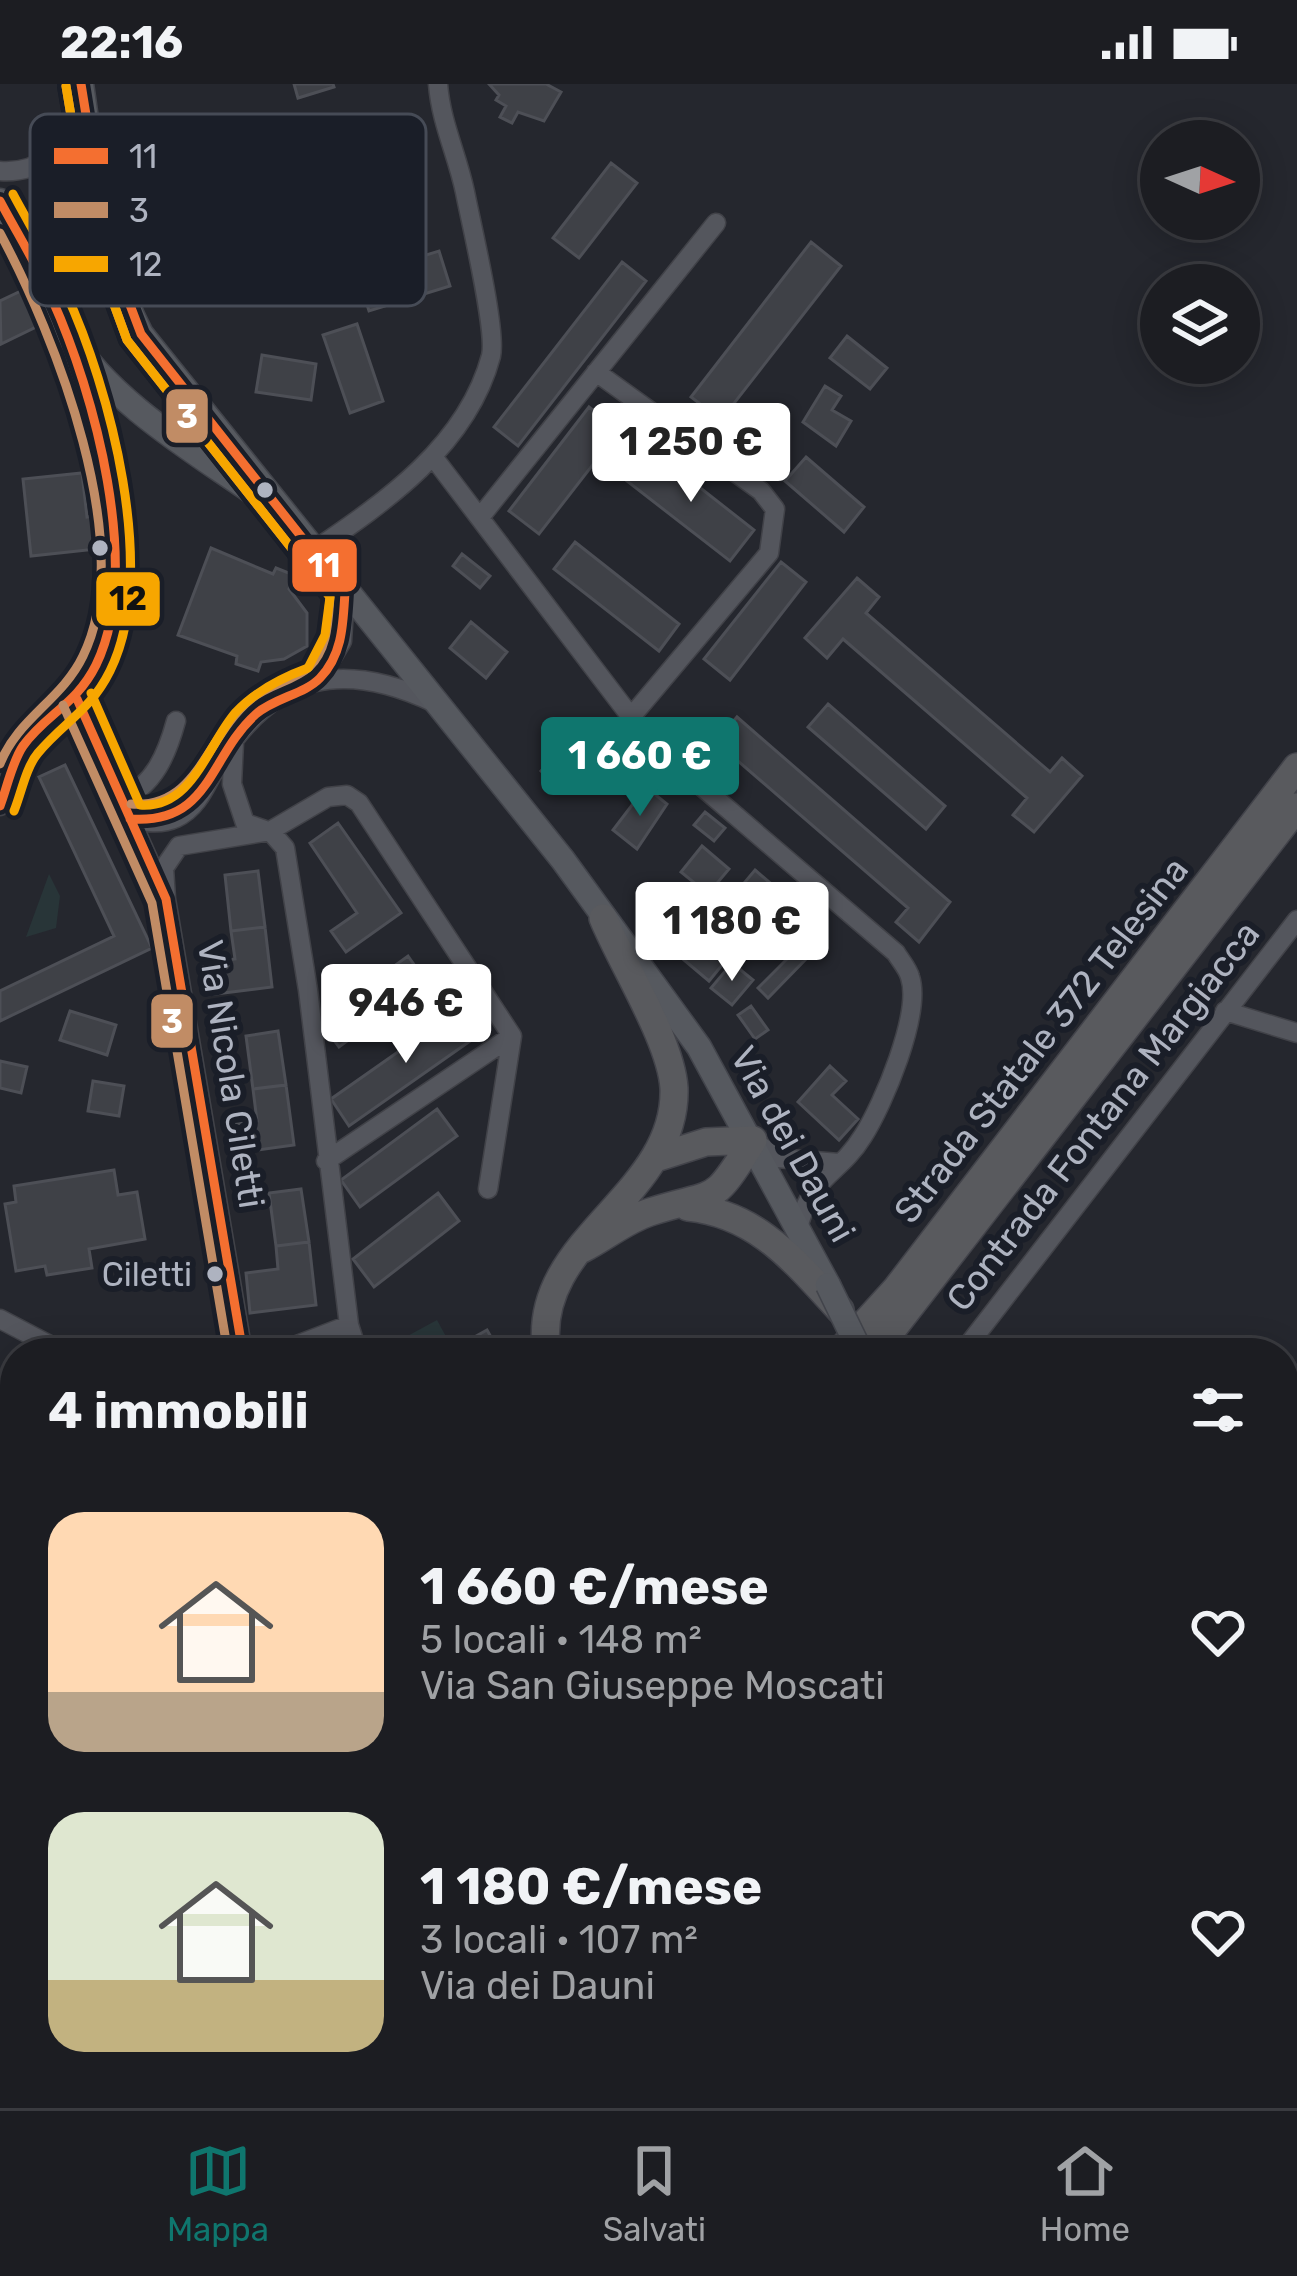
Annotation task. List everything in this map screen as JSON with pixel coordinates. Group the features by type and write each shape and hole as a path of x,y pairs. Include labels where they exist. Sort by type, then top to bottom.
{"highway":[{"name":"Strada Statale 372 Telesina","path":"852,1338 897,1288 1297,767"},
{"name":"Strada Statale 372 Telesina","path":"886,1338 1297,807"},
{"path":"547,1338 546,1316 592,1227 659,1157 672,1124 668,1052 603,918"},
{"path":"659,1157 706,1142 753,1140"},
{"path":"684,1207 720,1190 753,1140"},
{"path":"579,1251 648,1212 684,1207 722,1213 760,1231 842,1311"}],"main road":[{"name":"Via dei Dauni","path":"81,84 86,114"},
{"path":"0,201 30,260"},
{"path":"54,306 68,334 116,387 281,512"},
{"name":"Via dei Dauni","path":"127,306 142,334 437,705 699,1047 799,1224 854,1338"}],"street":[{"path":"313,551 434,458 471,402 492,352 464,186 441,122 438,84"},
{"path":"0,171 30,168"},
{"path":"481,516 716,223"},
{"path":"0,806 23,746 76,699 113,624 117,592 99,446 68,334"},
{"path":"596,372 760,491 776,509 769,553 631,717"},
{"path":"434,458 631,717 687,774 896,953 910,978 913,1004 865,1134 843,1163 818,1180 799,1224"},
{"path":"318,681 342,641 345,592"},
{"path":"130,819 162,822 187,811 235,740 284,692 353,675 437,705"},
{"name":"Via Nicola Ciletti","path":"76,699 166,899 239,1338"},
{"path":"121,799 140,792 157,769 176,721"},
{"path":"235,740 236,808 245,823 270,831 285,848 353,1338"},
{"path":"0,746 23,746"},
{"path":"166,899 164,868 179,847 270,831 328,797 347,795 359,803 512,1036 488,1189"},
{"name":"Contrada Fontana Margiacca","path":"974,1338 1297,920"},
{"path":"1225,1011 1297,1033"},
{"path":"326,1161 512,1036"},
{"path":"753,1140 777,1158 843,1163"},
{"path":"0,1319 36,1338"},
{"path":"315,1338 349,1325"}],"shaded area":[{"path":"49,874 60,896 56,928 26,937"},
{"path":"437,1320 447,1338 404,1338"}],"building":[{"path":"294,84 333,84 334,87 298,98"},
{"path":"489,84 546,84 561,92 544,121 518,112 512,123 500,117 506,106 496,100 499,95"},
{"path":"611,163 637,183 579,258 553,238"},
{"path":"811,242 841,266 721,420 691,397"},
{"path":"439,251 450,286 426,293 426,255"},
{"path":"622,262 646,281 518,446 494,427"},
{"path":"21,291 38,326 1,344 0,301"},
{"path":"357,324 383,401 350,413 323,335"},
{"path":"847,336 887,368 870,389 830,358"},
{"path":"262,355 316,364 311,400 256,392"},
{"path":"825,386 841,396 832,410 851,421 836,446 803,422"},
{"path":"589,407 619,431 539,534 509,511"},
{"path":"652,450 754,530 730,561 627,481"},
{"path":"806,457 864,507 844,532 785,481"},
{"path":"82,473 87,517 94,516 97,549 31,556 23,479"},
{"path":"575,542 679,624 659,651 554,569"},
{"path":"211,548 273,574 276,568 294,575 289,589 307,613 307,646 284,659 261,662 258,671 236,664 237,656 178,635"},
{"path":"462,554 490,576 480,588 453,566"},
{"path":"781,562 806,582 730,680 704,659"},
{"path":"857,578 879,597 866,613 1050,772 1062,758 1082,776 1034,832 1013,815 1027,798 843,639 827,658 805,638"},
{"path":"471,622 507,652 486,678 450,648"},
{"path":"828,704 945,806 926,829 808,727"},
{"path":"737,717 950,902 919,942 896,922 908,908 731,755 720,768 697,748 719,722 727,729"},
{"path":"576,735 593,752 558,788 541,771"},
{"path":"65,765 152,948 0,1021 0,991 114,936 39,777"},
{"path":"652,792 667,804 637,849 613,830 639,796 645,801"},
{"path":"705,812 725,828 714,841 694,825"},
{"path":"338,823 401,913 346,952 331,931 357,913 310,843"},
{"path":"702,846 729,869 708,894 681,872"},
{"path":"755,870 782,893 740,943 713,920"},
{"path":"258,871 265,927 231,931 225,875"},
{"path":"265,927 272,987 207,995 203,963 235,959 231,931"},
{"path":"702,938 727,959 709,981 684,960"},
{"path":"795,951 805,960 768,998 758,988"},
{"path":"408,956 427,983 339,1047 319,1020"},
{"path":"732,963 753,980 732,1005 711,988"},
{"path":"751,1006 768,1030 755,1039 738,1015"},
{"path":"462,1007 480,1034 349,1126 331,1099"},
{"path":"70,1011 116,1025 107,1055 60,1040"},
{"path":"278,1031 286,1085 253,1089 246,1036"},
{"path":"0,1061 27,1067 21,1093 0,1088"},
{"path":"830,1066 846,1081 832,1095 858,1119 839,1140 798,1102"},
{"path":"93,1081 124,1086 119,1116 88,1111"},
{"path":"286,1085 294,1145 229,1154 225,1126 257,1121 253,1089"},
{"path":"437,1109 457,1136 360,1207 341,1180"},
{"path":"114,1170 118,1195 137,1192 145,1239 89,1249 92,1268 47,1275 45,1266 16,1271 5,1204 16,1202 14,1186"},
{"path":"301,1189 309,1242 276,1246 269,1193"},
{"path":"438,1193 459,1221 374,1287 353,1259"},
{"path":"309,1242 316,1305 250,1313 246,1273 278,1269 276,1246"}],"transit line":[{"name":"11","path":"81,84 86,114"},
{"name":"3","path":"66,86 71,114"},
{"name":"12","path":"66,86 71,114"},
{"name":"12","path":"13,194 30,225"},
{"name":"11","path":"0,201 30,256"},
{"name":"3","path":"0,233 30,295"},
{"name":"3","path":"0,764 17,734 74,671 97,610 101,557 83,441 35,306"},
{"name":"11","path":"0,806 23,746 79,690 96,665 109,626 115,580 114,532 97,430 55,306"},
{"name":"12","path":"14,811 34,759 86,706 110,671 124,630 130,584 123,480 98,377 71,306"},
{"name":"3","path":"115,306 127,340 330,597 323,643 309,667 251,699 200,767 172,795 131,804"},
{"name":"12","path":"91,693 140,805 158,804 186,786 244,704 308,668 325,635 330,597 127,340 115,306"},
{"name":"11","path":"130,306 141,334 345,592 337,648 320,678 256,714 193,800 157,818 130,819"},
{"name":"11","path":"77,699 166,899 240,1338"},
{"name":"3","path":"63,705 152,903 225,1338"}],"place":[{"name":"Ciletti","path":"215,1274"}]}
